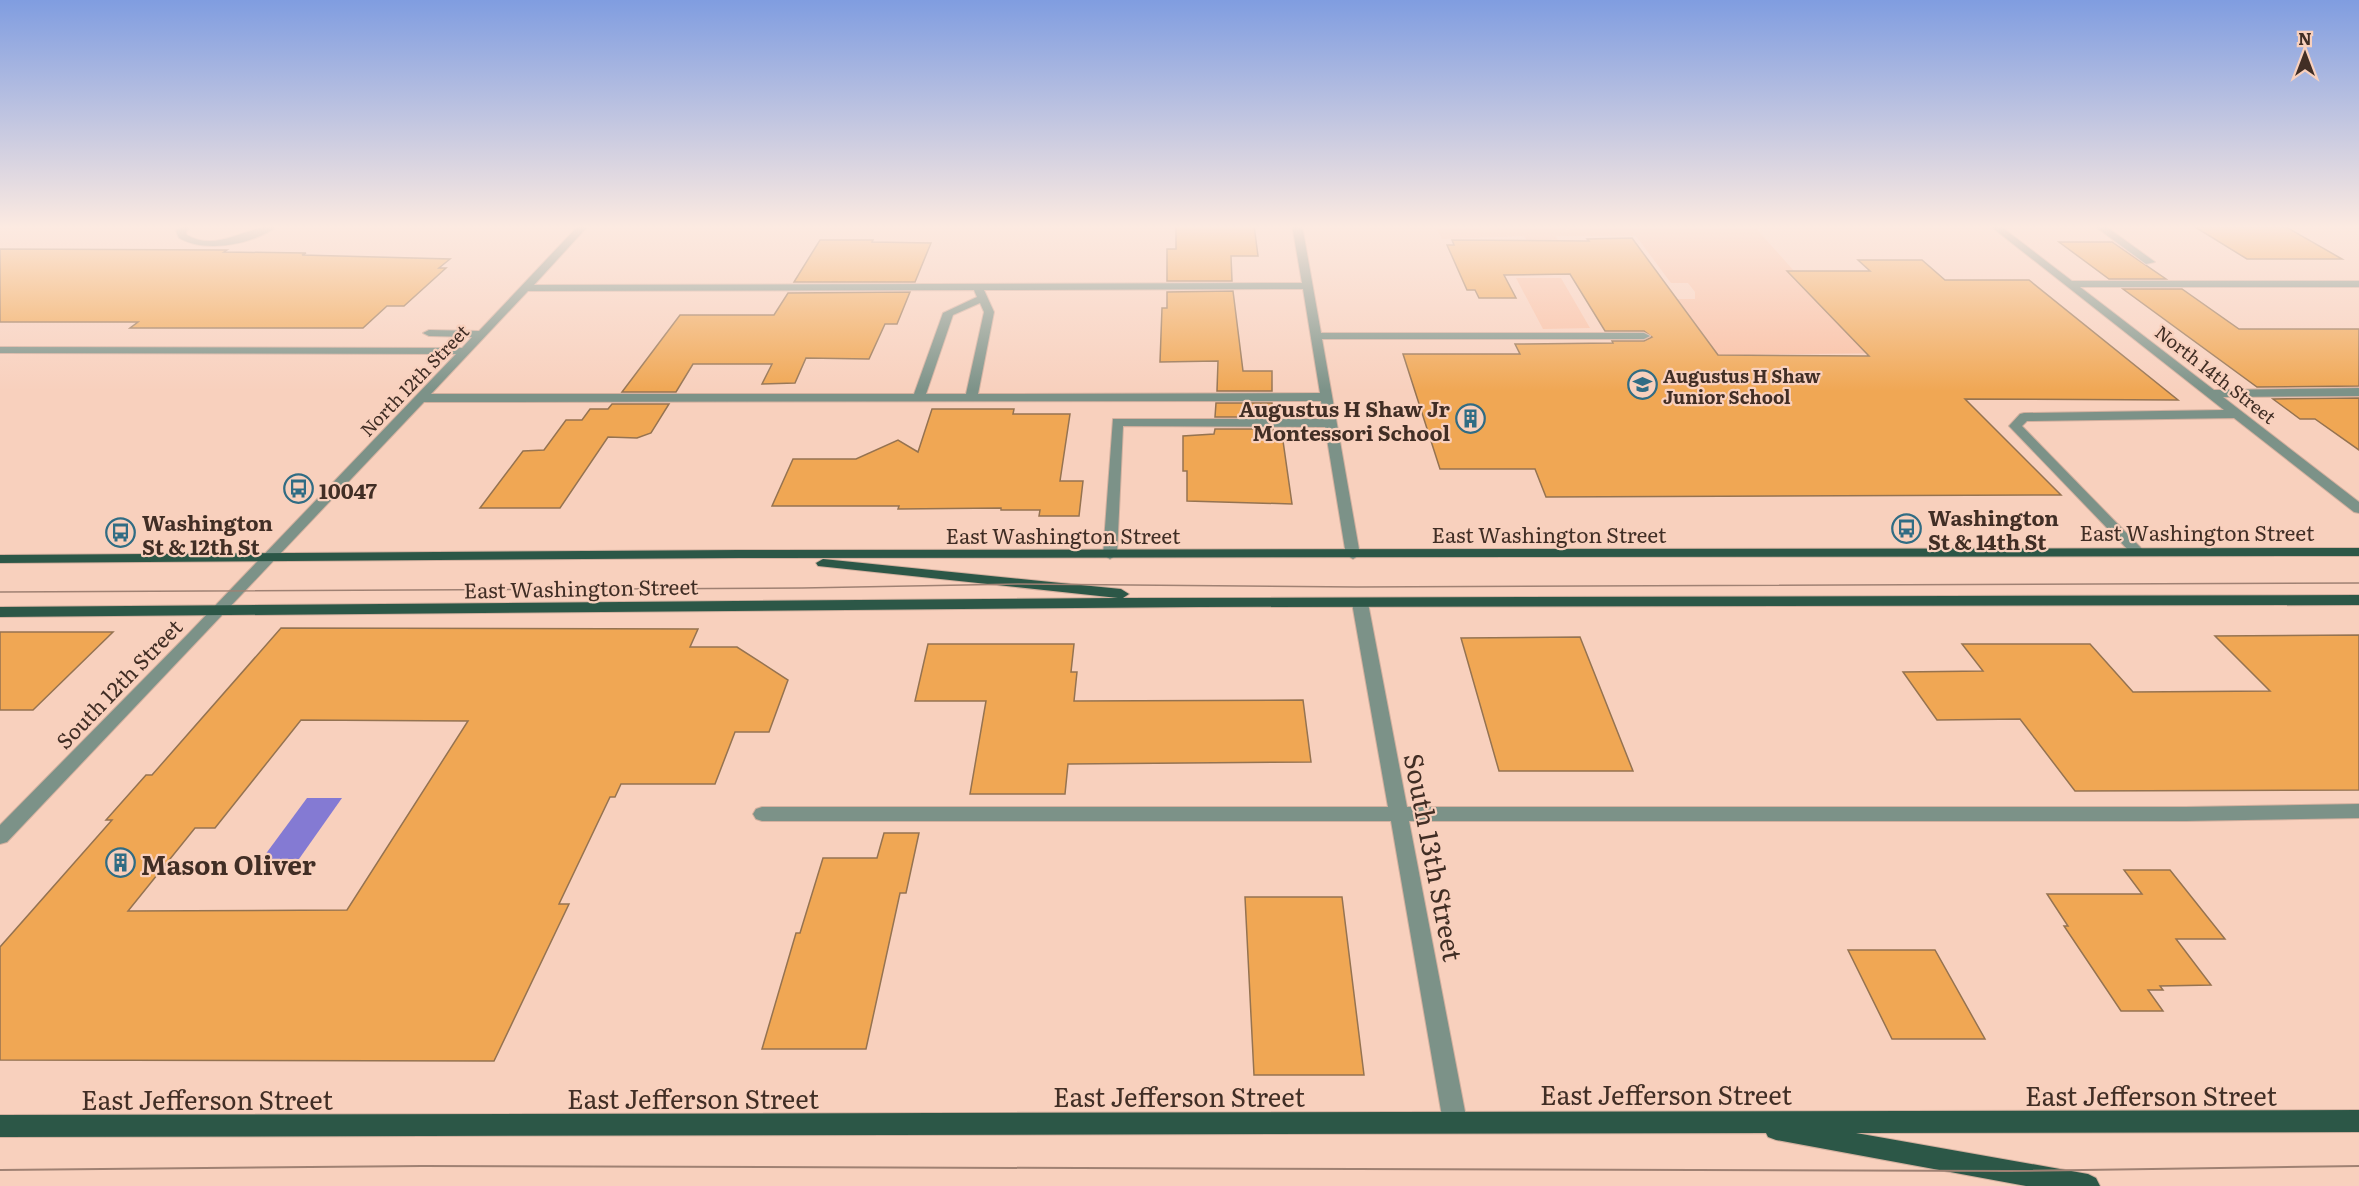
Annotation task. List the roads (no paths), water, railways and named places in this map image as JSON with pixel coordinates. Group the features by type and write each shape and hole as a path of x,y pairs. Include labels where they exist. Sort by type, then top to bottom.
{"main road":[{"name":"East Washington Street","path":"0,559 268,559 739,554 2359,552"},
{"name":"East Washington Street","path":"739,554 1199,602"},
{"name":"East Washington Street","path":"0,612 218,612 1199,602 2359,600"},
{"name":"East Jefferson Street","path":"0,1126 2359,1121"},
{"path":"1738,1122 2088,1186"}],"street":[{"name":"North 12th Street","path":"268,559 534,280"},
{"path":"1306,280 1353,555"},
{"name":"North 14th Street","path":"2067,280 2237,414 2353,499 2359,508"},
{"path":"2072,284 2359,284"},
{"path":"527,288 980,293 1307,286"},
{"path":"920,397 948,313 980,293"},
{"path":"971,397 989,312 980,293"},
{"path":"429,333 483,334"},
{"path":"1316,336 1644,336"},
{"path":"0,350 466,351"},
{"path":"2211,394 2359,392"},
{"path":"421,398 1325,397"},
{"path":"2138,552 2015,426 2024,417 2237,414"},
{"path":"1110,555 1117,422 1330,423"},
{"name":"South 12th Street","path":"0,837 268,559"},
{"name":"South 13th Street","path":"1360,603 1455,1122"},
{"path":"762,814 2187,814 2359,811"}],"tram line":[{"path":"0,592 802,588 1018,584 1357,587 2359,583"},
{"path":"0,1170 422,1166 2009,1171 2359,1166"}],"place":[{"name":"Augustus H Shaw Junior School","path":"1642,385"},
{"name":"Augustus H Shaw Jr Montessori School","path":"1471,419"},
{"name":"10047","path":"298,489"},
{"name":"Washington St & 14th St","path":"1907,528"},
{"name":"Washington St & 12th St","path":"121,533"},
{"name":"Mason Oliver","path":"120,863"}]}
